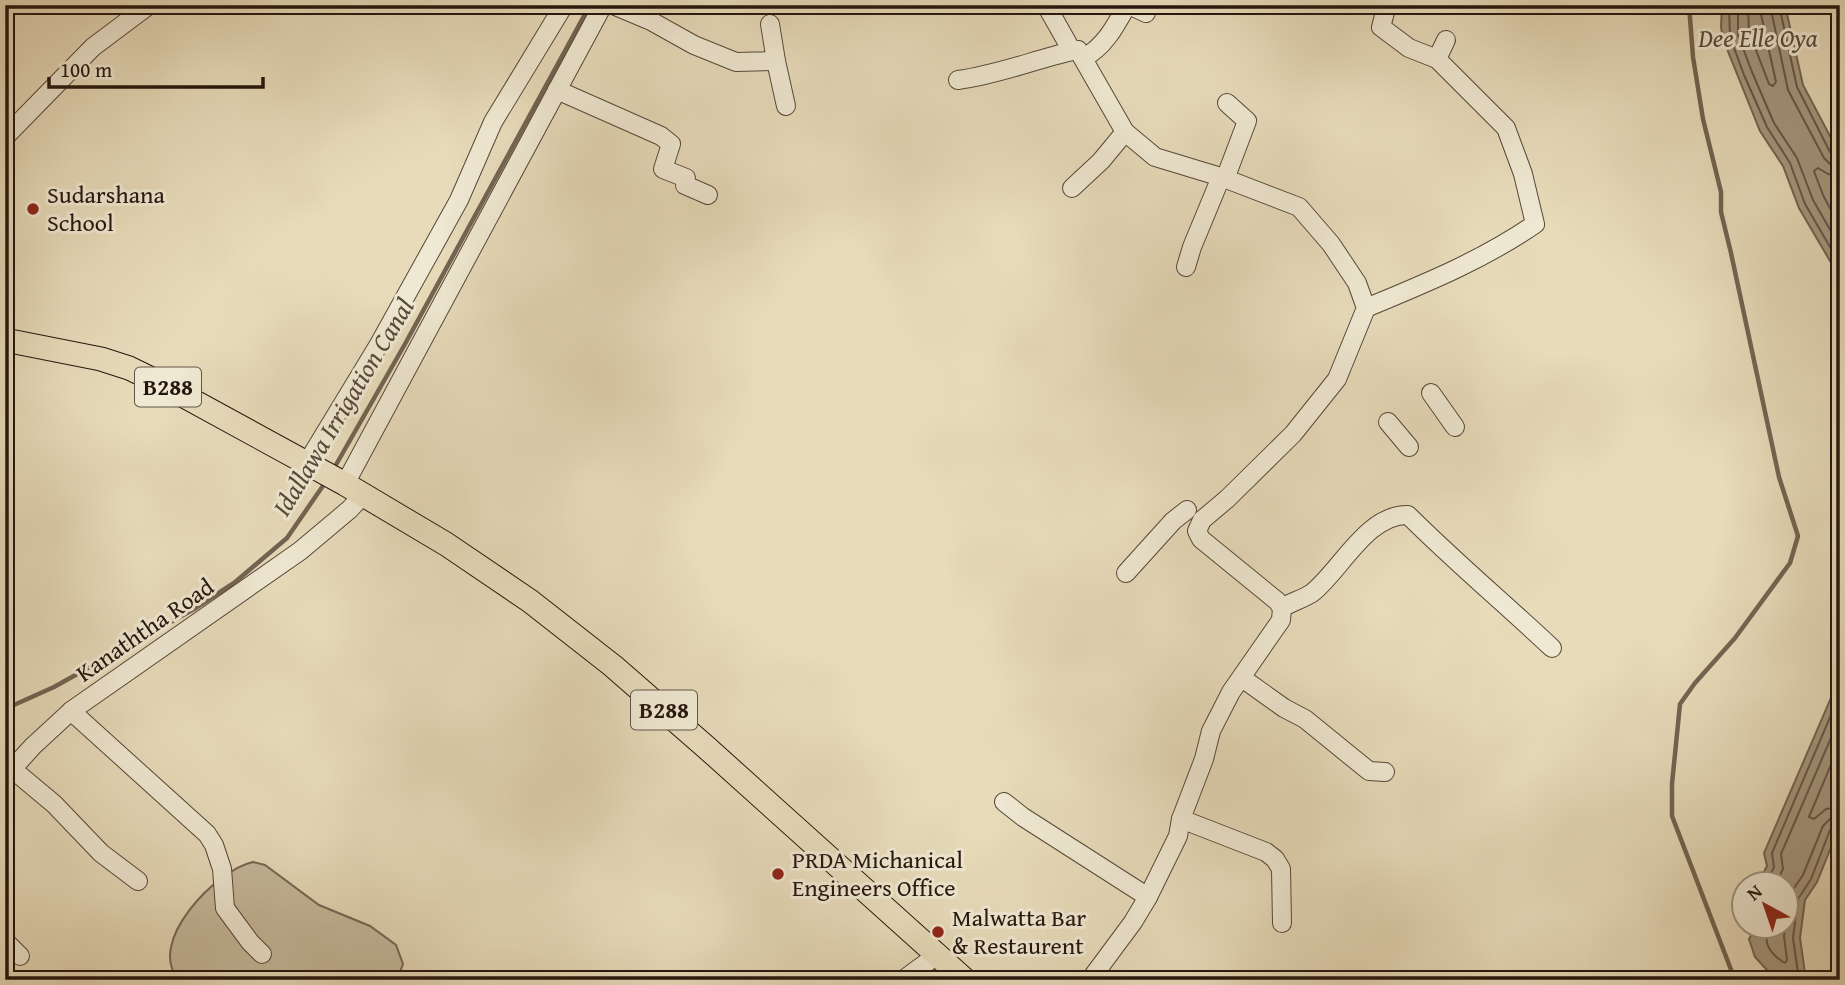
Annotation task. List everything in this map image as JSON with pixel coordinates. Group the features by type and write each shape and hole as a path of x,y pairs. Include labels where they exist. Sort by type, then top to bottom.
{"main road":[{"name":"B288","path":"5,340 101,359 128,368 174,390 355,489 463,555 530,601 613,666 965,980"}],"street":[{"path":"5,137 93,47 149,5"},
{"path":"307,463 384,334 459,200 493,122 564,5"},
{"name":"Kanaththa Road","path":"262,954 225,908 222,869 214,845 206,834 71,711 291,558 350,509 355,489 557,90 603,5"},
{"path":"613,5 651,21 694,45 736,62 776,61"},
{"path":"1046,5 1125,132 1155,157 1299,206 1351,273 1366,308 1337,379 1293,434 1202,520 1197,531 1201,539 1266,590 1282,608 1281,620 1231,692 1211,731 1204,759 1181,819 1178,836 1149,897 1090,980"},
{"path":"1366,308 1461,268 1502,247 1535,224 1523,174 1506,128 1437,59 1409,48 1381,27 1387,5"},
{"path":"958,80 1002,72 1034,60 1095,52 1117,23 1134,8"},
{"path":"770,24 786,106"},
{"path":"1437,59 1446,40"},
{"path":"557,90 661,136 671,144 663,169 686,178 685,185 708,195"},
{"path":"1186,267 1192,247 1247,121 1227,103"},
{"path":"1072,188 1101,161 1125,132"},
{"path":"1431,393 1455,427"},
{"path":"1388,422 1409,447"},
{"path":"1126,573 1173,521 1187,510"},
{"path":"1282,608 1311,593 1345,555 1390,516 1408,515 1446,553 1552,648"},
{"path":"1242,678 1284,708 1305,719 1369,771 1385,772"},
{"path":"71,711 8,772 54,804 101,853 138,881"},
{"path":"1004,802 1023,817 1149,897"},
{"path":"1181,819 1266,852 1275,859 1281,869 1282,923"},
{"path":"5,941 20,956"},
{"path":"902,980 937,955"}],"shaded area":[{"path":"253,862 265,865 319,905 370,926 396,945 403,964 397,980 179,980 171,965 171,947 189,910 221,879"}],"water":[{"name":"Dee Elle Oya","path":"1722,5 1785,5 1803,85 1840,155 1840,278 1799,208 1783,166 1760,131 1723,39"},
{"path":"1840,664 1840,825 1817,882 1805,900 1800,938 1800,870 1765,870 1767,866 1764,853 1834,691"},
{"path":"1800,938 1806,980 1770,980 1767,970 1755,957 1749,940"}],"waterway":[{"name":"Idallawa Irrigation Canal","path":"333,470 590,5"},
{"path":"1689,5 1693,57 1703,119 1721,192 1721,212 1779,477 1798,536 1790,563 1735,638 1680,704 1672,784 1672,816 1735,980"},
{"name":"Idallawa Irrigation Canal","path":"5,709 54,687 194,609 234,583 287,538 327,480"}],"place":[{"name":"Sudarshana School","path":"33,209"},
{"name":"PRDA Michanical Engineers Office","path":"778,874"},
{"name":"Malwatta Bar & Restaurent","path":"938,932"}]}
